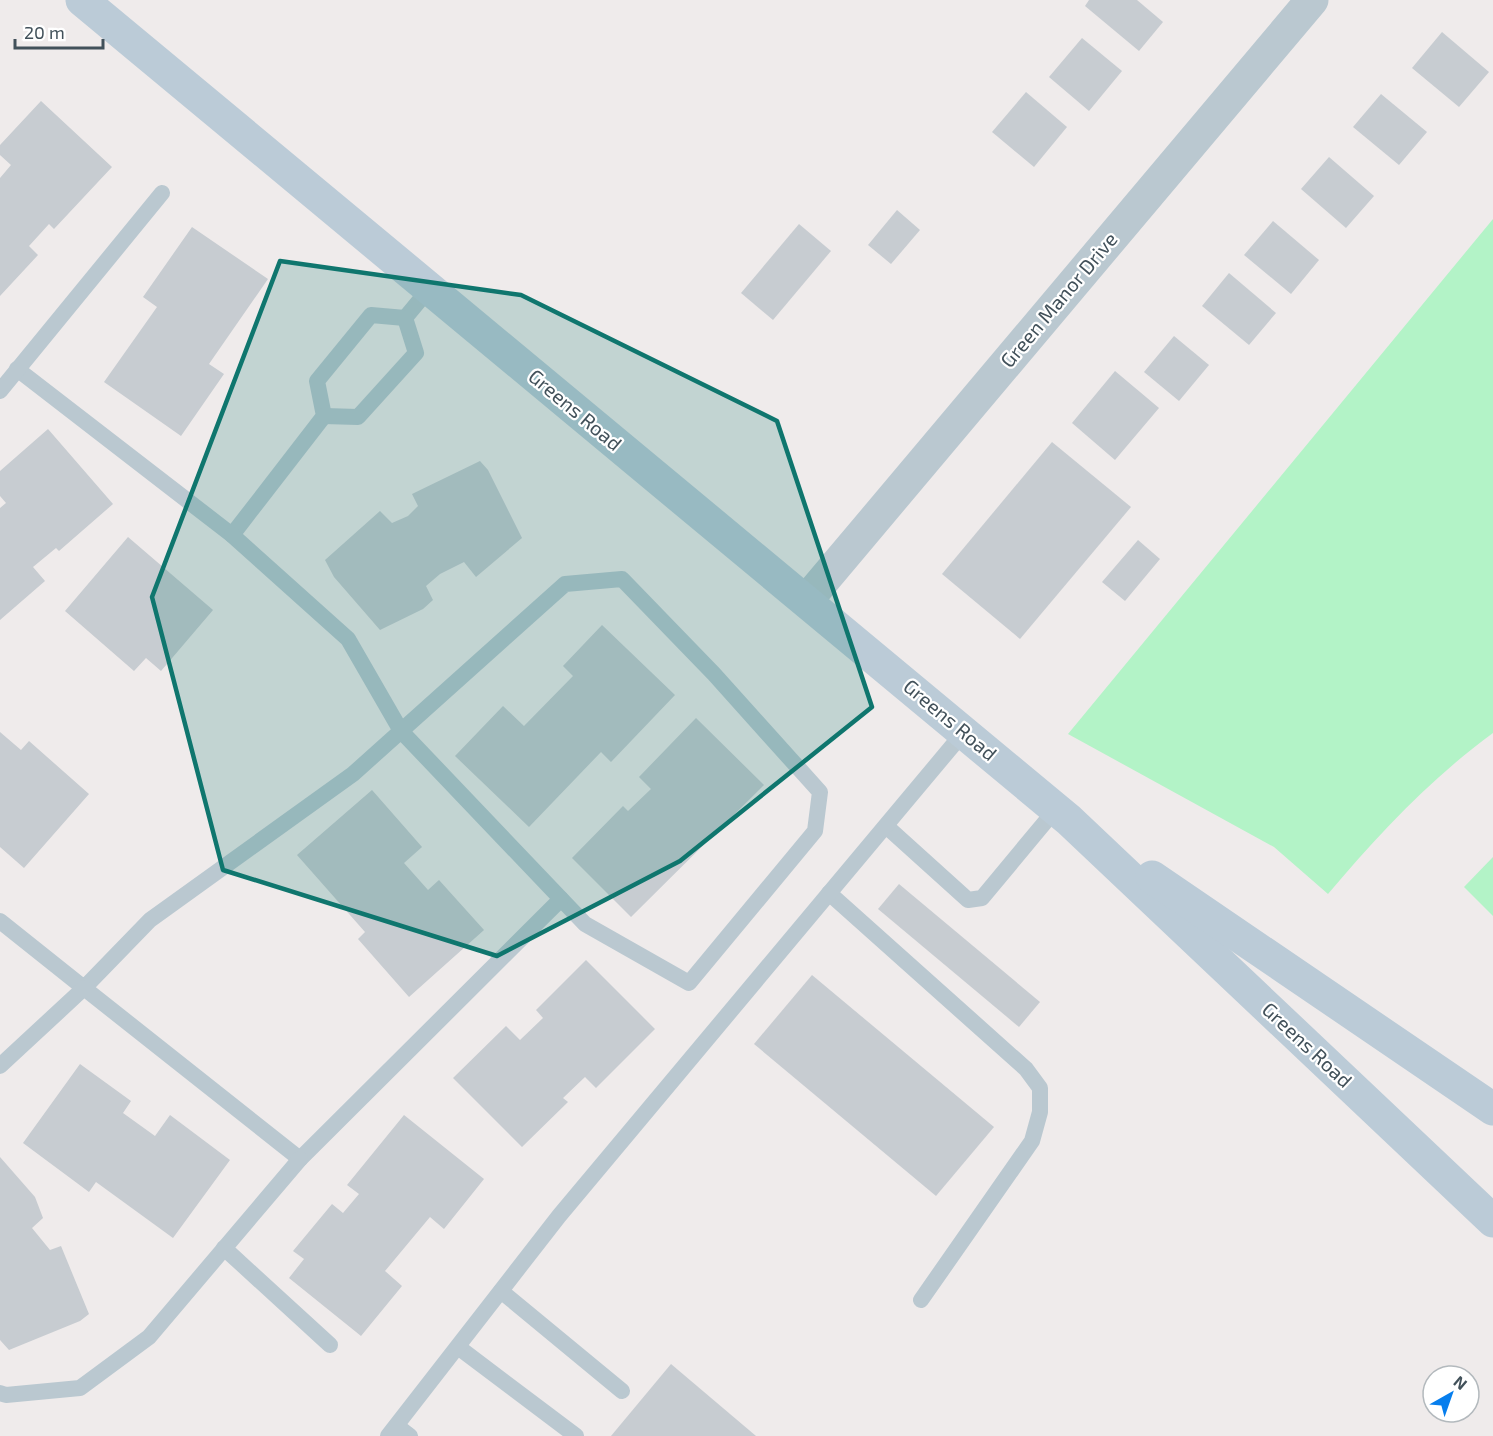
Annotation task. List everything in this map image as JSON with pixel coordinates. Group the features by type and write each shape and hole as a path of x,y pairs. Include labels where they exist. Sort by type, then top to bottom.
{"main road":[{"name":"Greens Road","path":"82,0 1063,814 1493,1221"},
{"name":"Greens Road","path":"1063,814 1493,1109"}],"street":[{"name":"Green Manor Drive","path":"806,601 1312,0"}],"lane":[{"path":"0,391 162,193"},
{"path":"405,318 429,289"},
{"path":"232,535 324,416 317,381 371,315 405,318"},
{"path":"324,416 358,417 416,353 405,318"},
{"path":"0,1066 84,988 150,920 353,774 401,731 565,584 622,579 714,674 820,792 815,831 689,983 585,924 401,731 348,639 232,535 16,369"},
{"path":"398,1432 458,1347 559,1216 964,732"},
{"path":"886,826 968,900 982,898 1063,814"},
{"path":"829,893 1026,1069 1040,1088 1040,1112 1032,1141 921,1300"},
{"path":"0,1393 6,1395 80,1388 148,1337 300,1159 561,899"},
{"path":"0,921 300,1159"},
{"path":"224,1248 330,1345"},
{"path":"501,1291 622,1390"},
{"path":"458,1347 576,1436"}],"highlighted area":[{"path":"280,261 521,295 777,421 872,707 680,861 497,956 223,870 152,597"}],"green space":[{"path":"1493,219 1493,733 1426,789 1366,850 1328,894 1274,847 1068,734"},
{"path":"1493,857 1493,916 1464,887"}],"building":[{"path":"1089,0 1137,0 1163,22 1139,51 1085,6"},
{"path":"1442,32 1489,72 1459,107 1412,68"},
{"path":"1082,38 1122,71 1089,111 1049,77"},
{"path":"1026,92 1067,127 1034,167 992,132"},
{"path":"1381,94 1427,132 1399,165 1353,127"},
{"path":"41,101 112,167 54,229 49,224 29,246 38,255 0,296 0,178 11,165 0,155 0,145"},
{"path":"1329,157 1374,196 1346,228 1301,189"},
{"path":"897,210 920,230 891,264 868,245"},
{"path":"1273,221 1319,260 1291,294 1244,255"},
{"path":"799,224 831,251 773,320 741,293"},
{"path":"192,227 268,279 209,364 224,374 181,436 104,382 157,307 143,297"},
{"path":"1229,273 1276,313 1249,345 1202,306"},
{"path":"1174,336 1209,365 1179,401 1144,372"},
{"path":"1115,371 1159,408 1115,460 1072,423"},
{"path":"48,429 113,504 59,551 56,548 33,567 45,581 0,620 0,508 6,503 0,496 0,471"},
{"path":"1052,442 1131,507 1020,639 942,574"},
{"path":"480,461 488,470 522,538 476,577 464,562 440,574 426,586 433,600 423,609 380,630 334,577 325,560 380,511 392,523 408,516 418,506 412,494"},
{"path":"128,537 213,610 161,671 146,658 134,671 65,611"},
{"path":"1138,540 1160,559 1125,601 1102,582"},
{"path":"602,625 675,695 611,762 601,752 529,827 455,756 503,706 524,726 573,676 563,666"},
{"path":"696,718 764,785 631,917 572,858 623,806 628,811 651,789 639,777"},
{"path":"0,732 21,750 29,741 89,794 24,868 0,847"},
{"path":"372,790 422,847 404,863 428,890 439,880 484,930 409,997 358,939 365,932 297,855"},
{"path":"899,884 1040,1002 1019,1027 878,909"},
{"path":"586,960 655,1029 596,1088 585,1077 563,1098 568,1102 522,1147 453,1078 506,1026 520,1040 543,1018 536,1010"},
{"path":"812,975 994,1127 936,1196 754,1044"},
{"path":"80,1064 131,1101 123,1113 155,1136 170,1115 230,1160 173,1238 96,1182 89,1192 23,1143"},
{"path":"404,1115 484,1179 444,1229 430,1217 385,1271 402,1286 361,1336 289,1278 304,1259 293,1251 332,1204 343,1213 359,1194 347,1185"},
{"path":"0,1157 35,1197 43,1218 32,1228 50,1250 61,1246 89,1314 80,1321 9,1350 0,1340"},
{"path":"671,1364 756,1436 611,1436"}]}
